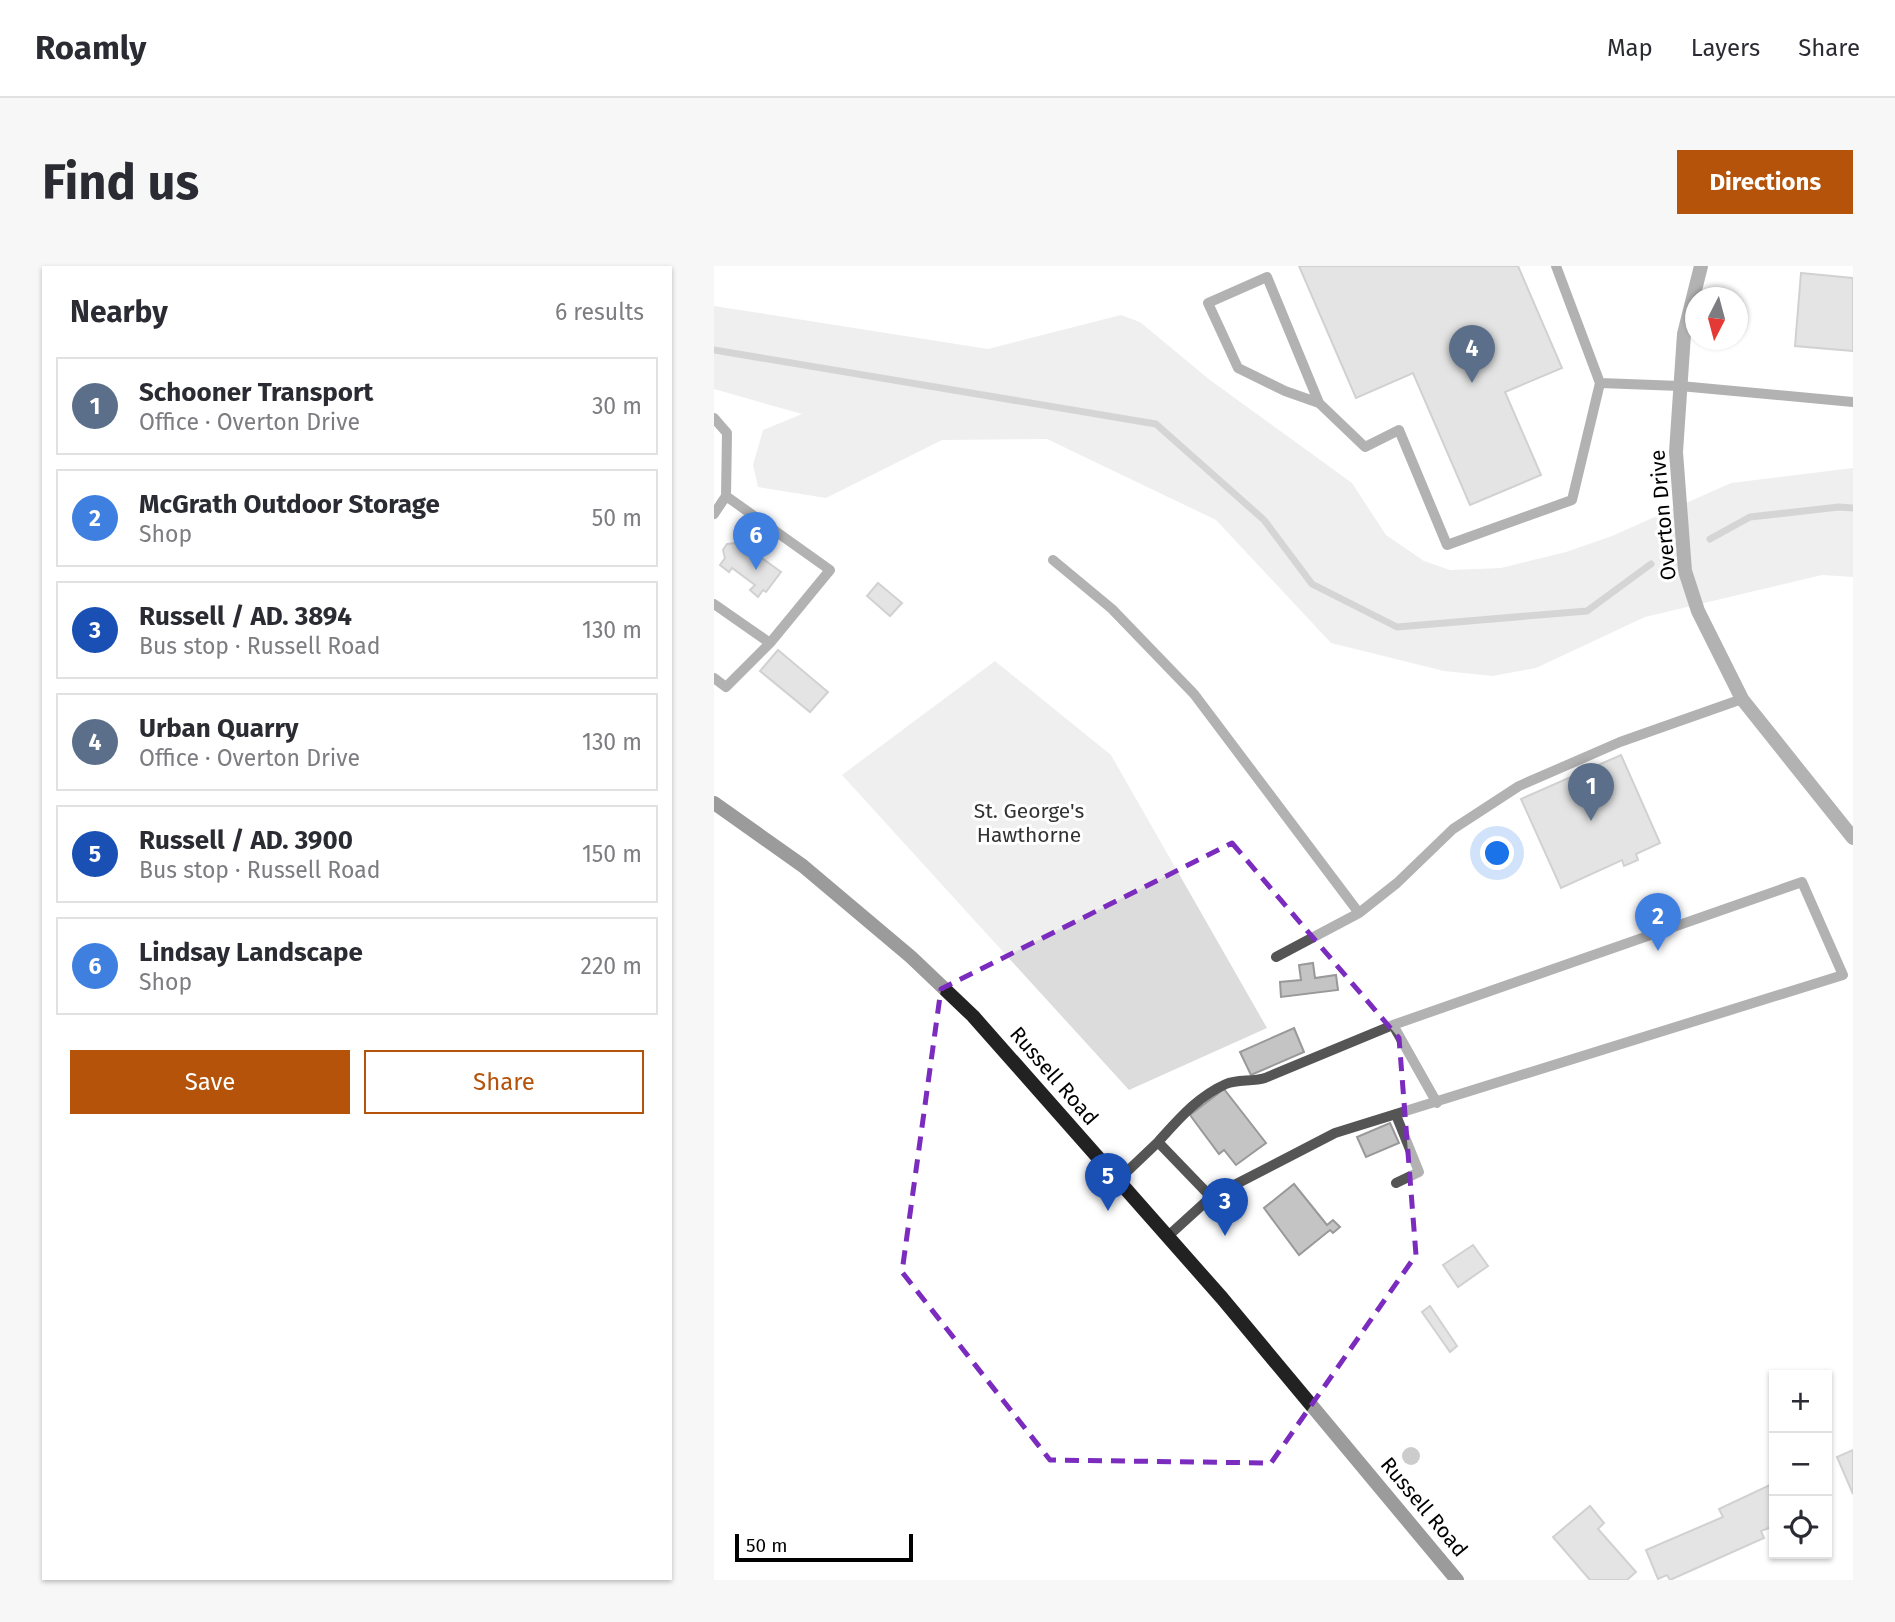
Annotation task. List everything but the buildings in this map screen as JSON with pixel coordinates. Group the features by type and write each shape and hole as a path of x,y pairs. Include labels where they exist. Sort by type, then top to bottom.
{"main road":[{"name":"Russell Road","path":"714,803 803,866 911,957 973,1016 1167,1237 1457,1580"}],"street":[{"name":"Overton Drive","path":"1701,266 1684,334 1676,452 1685,571 1698,611 1742,699 1853,838"}],"lane":[{"path":"1319,402 1285,391 1238,368 1208,303 1267,277 1319,402 1365,447 1399,430 1447,545 1572,500 1600,383 1556,266"},
{"path":"1600,383 1680,386 1853,402"},
{"path":"714,418 727,433 726,496 714,514"},
{"path":"714,678 726,687 770,643 830,570 726,496"},
{"path":"1053,560 1112,610 1194,694 1360,913"},
{"path":"714,604 770,643"},
{"path":"1276,957 1360,913 1453,829 1519,786 1620,742 1742,699"},
{"path":"1118,1180 1194,1104 1228,1082 1258,1080 1393,1025 1802,882 1843,975 1335,1133 1211,1197 1167,1237"},
{"path":"1393,1025 1437,1103"},
{"path":"1396,1115 1419,1172 1396,1183"},
{"path":"1158,1142 1211,1197"}],"highlighted area":[{"path":"1232,843 1399,1038 1416,1255 1271,1463 1050,1460 902,1272 941,989"}],"green space":[{"path":"714,306 988,349 1121,315 1140,322 1210,380 1352,483 1386,535 1424,561 1450,570 1501,568 1566,552 1612,536 1731,483 1853,468 1853,577 1822,575 1645,617 1536,668 1493,676 1444,671 1331,643 1216,520 1047,439 942,440 826,498 758,487 753,465 763,430 802,414 714,389"},
{"name":"St. George's Hawthorne","path":"995,661 1111,755 1267,1028 1129,1090 842,775"}],"waterway":[{"path":"714,350 1156,424 1264,520 1312,584 1397,627 1587,611 1651,564"},
{"path":"1710,539 1750,517 1839,507 1853,508"}],"place":[{"name":"Urban Quarry","path":"1472,383"},
{"name":"Lindsay Landscape","path":"756,570"},
{"name":"Schooner Transport","path":"1591,821"},
{"name":"McGrath Outdoor Storage","path":"1658,951"},
{"name":"Russell / AD. 3900","path":"1108,1211"},
{"name":"Russell / AD. 3894","path":"1225,1236"}]}
